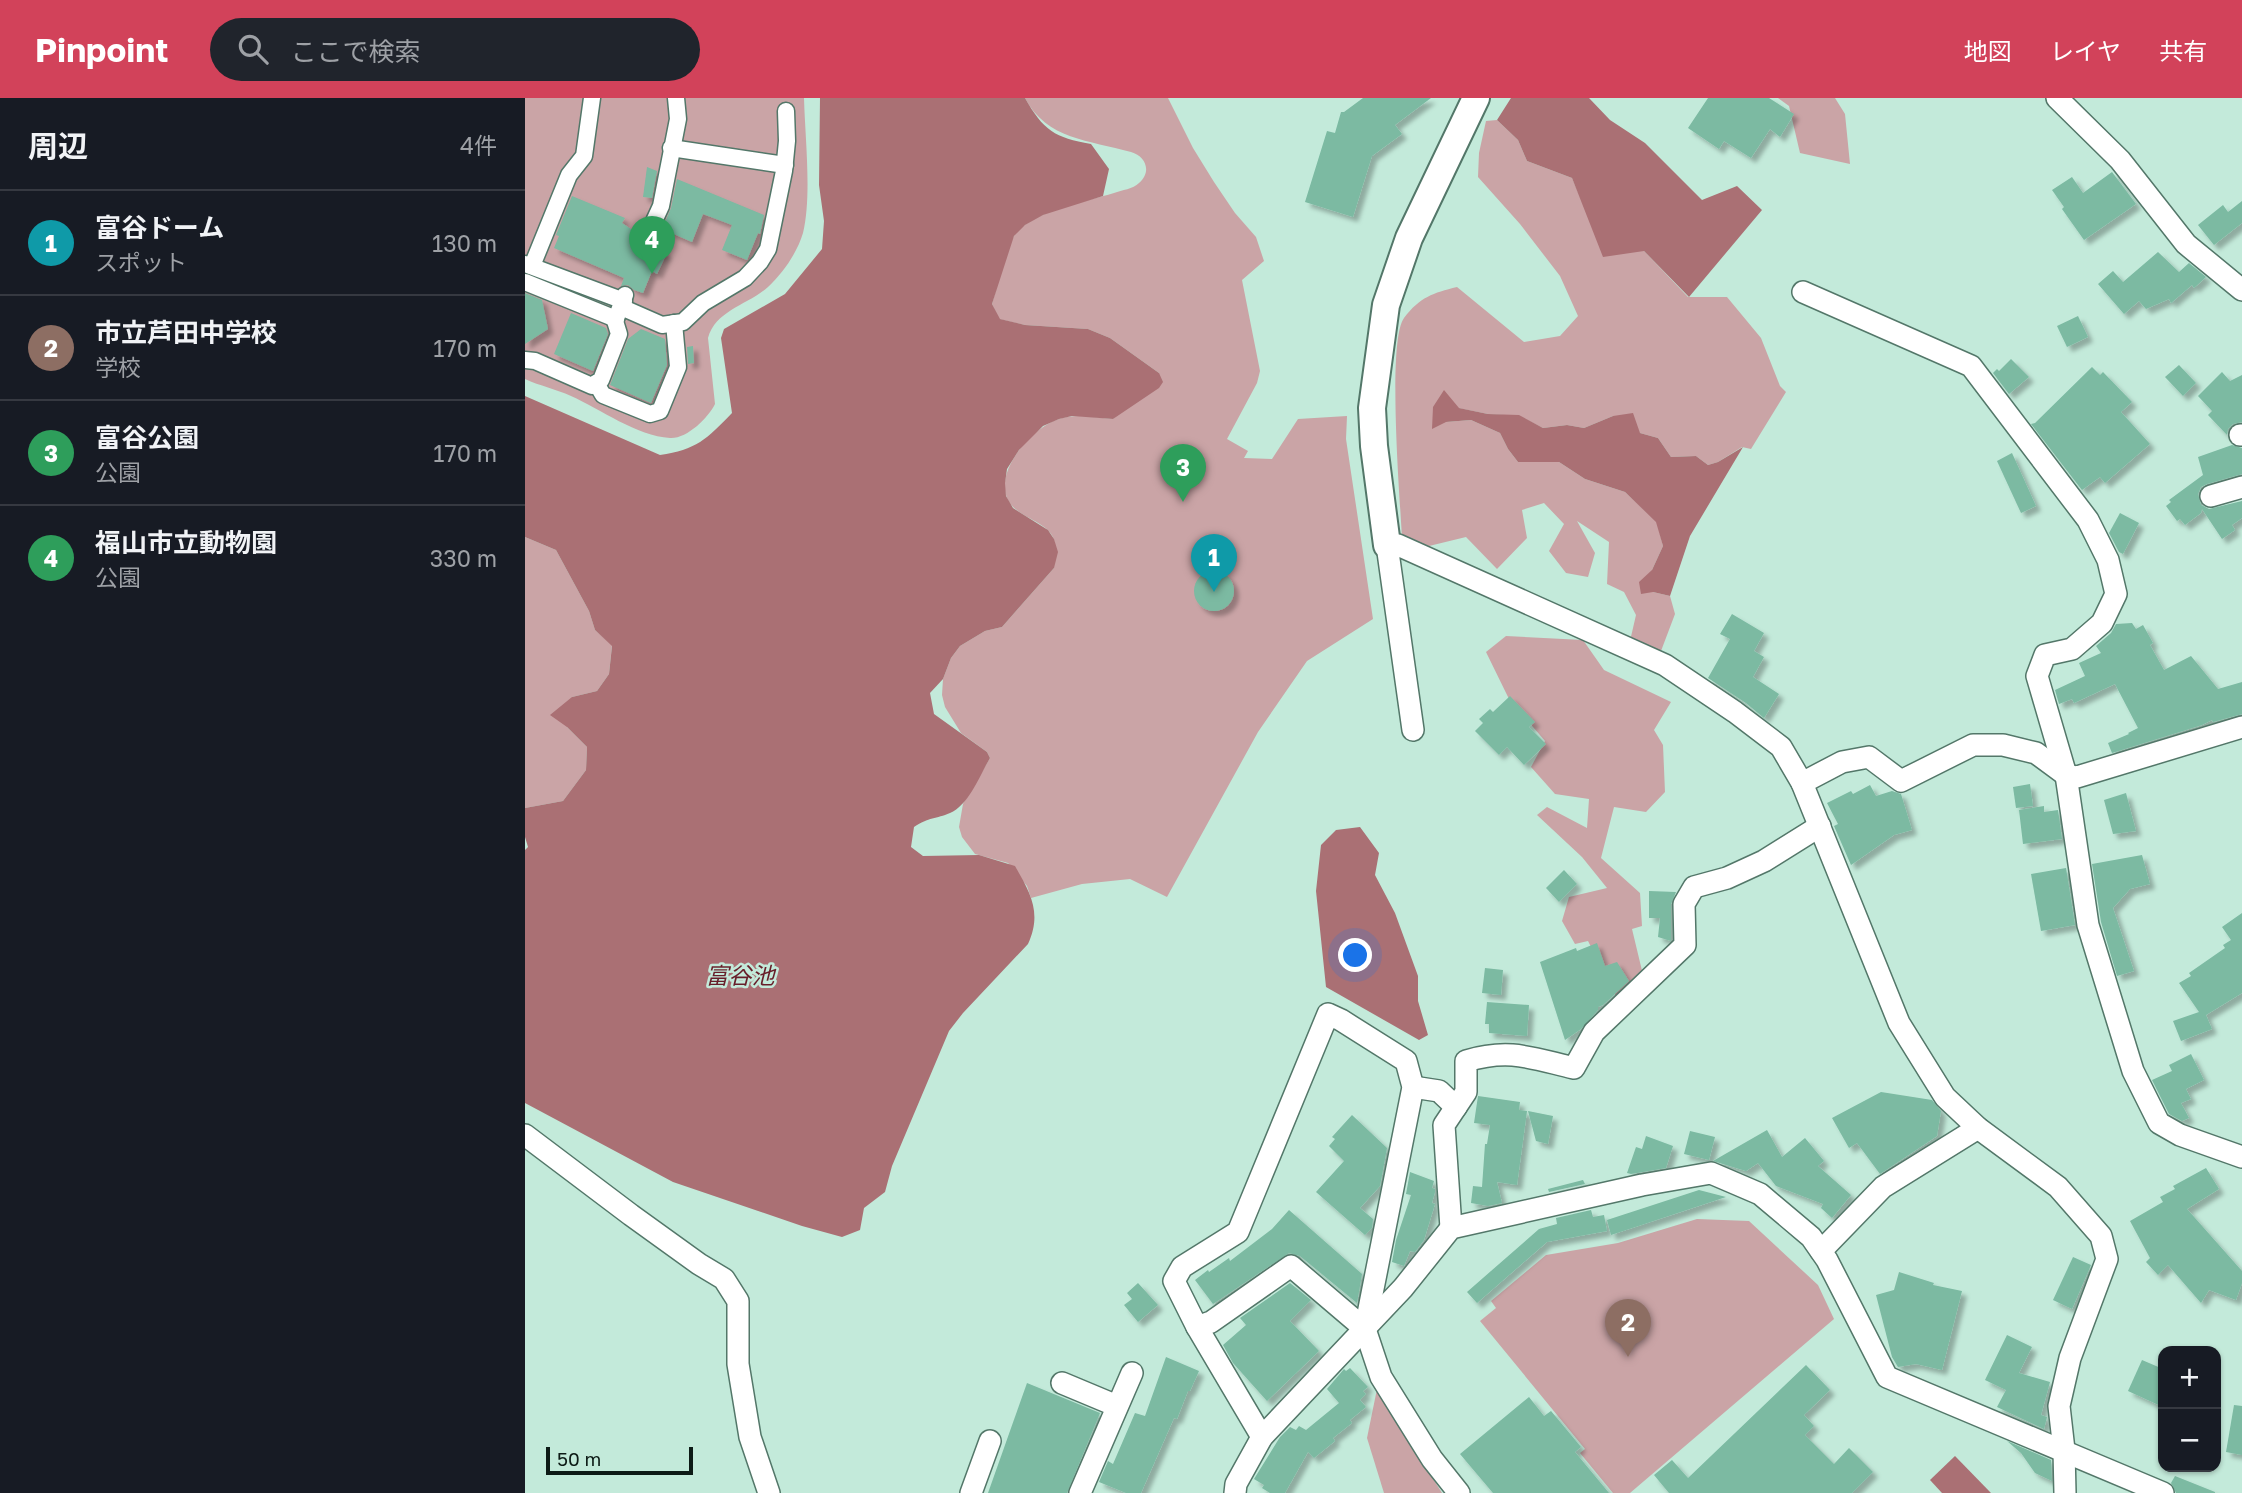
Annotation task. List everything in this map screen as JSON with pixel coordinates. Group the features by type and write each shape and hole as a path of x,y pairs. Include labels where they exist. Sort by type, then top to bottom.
{"street":[{"path":"591,98 584,156 569,175 529,265 662,325 683,321 703,303 745,278 768,249 785,165 786,111"},
{"path":"650,230 661,206 678,119 675,98"},
{"path":"1413,730 1374,446 1372,408 1386,305 1409,238 1476,98"},
{"path":"2057,98 2120,160 2186,244 2242,290"},
{"path":"671,148 785,165"},
{"path":"525,282 621,305"},
{"path":"1803,292 1971,366 2088,520 2108,560 2116,594 2102,624 2072,649 2045,655 2037,676 2066,775 2088,925 2133,1071 2159,1123 2180,1135 2242,1157"},
{"path":"525,360 535,361 592,386 601,380 619,334 621,305"},
{"path":"596,383 603,394 650,414 660,411 678,367 674,323"},
{"path":"2211,496 2242,487"},
{"path":"1387,545 1398,545 1665,665 1781,747 1803,783 1899,1023 1945,1097 1978,1128 2058,1187 2101,1236 2107,1259 2070,1358 2059,1406 2065,1493"},
{"path":"1803,783 1842,762 1869,757 1901,780 1973,745 2003,745 2036,753 2066,775 2077,777 2242,727"},
{"path":"1451,1228 1444,1125 1466,1092 1466,1061 1489,1055 1513,1054 1574,1068 1594,1032 1685,945 1685,904 1694,887 1727,878 1764,861 1820,826"},
{"path":"1262,1437 1174,1282 1182,1267 1238,1232 1328,1014 1406,1061 1413,1087 1365,1329 1381,1377 1432,1459 1458,1493"},
{"path":"1413,1087 1439,1091 1456,1107"},
{"path":"1821,1251 1883,1187 1978,1128"},
{"path":"525,1135 642,1223 724,1279 739,1301 738,1364 750,1437 769,1493"},
{"path":"1235,1493 1236,1484 1262,1437 1403,1288 1451,1228 1642,1185 1711,1173 1760,1194 1811,1237 1821,1251 1887,1377 2163,1493"},
{"path":"1198,1327 1211,1322 1291,1266 1365,1329"},
{"path":"1080,1493 1132,1373"},
{"path":"1062,1383 1117,1406"},
{"path":"971,1493 990,1441"}],"shaded area":[{"path":"525,98 804,98 807,202 803,233 789,262 774,281 760,293 725,314 712,329 708,338 715,404 702,421 683,435 670,438 645,432 571,396 525,379"},
{"path":"1025,98 1168,98 1214,182 1235,213 1256,237 1264,261 1242,280 1260,371 1257,383 1227,439 1248,451 1244,458 1272,459 1298,419 1347,416 1346,439 1373,619 1307,661 1258,732 1167,897 1130,879 1082,884 1031,898 1027,886 1008,863 975,854 962,837 959,827 963,804 990,758 987,752 961,733 945,707 942,695 943,679 951,658 960,646 985,631 1002,627 1054,568 1055,543 1051,534 1017,510 1007,498 1006,475 1011,462 1038,431 1059,419 1079,416 1113,419 1159,373 1110,338 1088,329 1025,325 999,319 992,304 1006,256 1016,233 1036,218 1048,213 1134,187 1143,179 1146,169 1144,161 1136,154 1085,141 1057,130 1034,112"},
{"path":"1778,98 1835,98 1845,114 1850,164 1800,153 1789,106"},
{"path":"1497,120 1518,140 1527,161 1572,178 1586,211 1644,251 1688,297 1727,297 1761,338 1780,386 1786,392 1751,449 1742,447 1708,465 1696,456 1671,457 1658,438 1640,433 1613,416 1584,428 1567,425 1543,428 1519,416 1458,408 1446,422 1471,420 1500,433 1518,462 1559,462 1585,479 1625,492 1657,522 1663,546 1652,570 1653,592 1670,596 1675,614 1661,651 1630,641 1636,615 1624,592 1607,584 1609,542 1577,521 1595,553 1588,577 1566,573 1549,551 1564,524 1544,503 1522,510 1527,538 1497,569 1466,537 1429,546 1402,537 1395,388 1399,332 1404,318 1427,297 1457,287 1524,342 1560,336 1578,316 1560,276 1520,224 1478,177 1479,153 1486,121"},
{"path":"525,537 556,550 589,611 595,630 612,645 609,674 597,691 572,697 567,727 587,747 586,770 563,801 525,808"},
{"path":"1506,636 1583,640 1604,670 1671,702 1654,730 1663,745 1665,792 1646,812 1614,807 1601,858 1640,893 1642,926 1632,929 1644,979 1629,993 1616,996 1588,941 1575,944 1562,921 1569,897 1607,888 1582,857 1537,815 1547,807 1587,828 1589,799 1555,794 1531,767 1545,741 1509,699 1486,652"},
{"path":"1697,1219 1749,1221 1818,1285 1834,1319 1630,1493 1613,1493 1580,1453 1585,1449 1480,1321 1496,1308 1491,1301 1546,1255 1618,1243"},
{"path":"1377,1389 1442,1493 1384,1493 1367,1438"}],"water":[{"name":"富谷池","path":"820,98 1025,98 1038,118 1051,131 1068,139 1091,144 1109,169 1103,196 1043,215 1025,225 1014,236 992,304 1000,319 1025,325 1088,329 1110,338 1159,373 1163,382 1159,388 1113,419 1072,416 1043,426 1019,450 1007,469 1006,496 1013,508 1048,530 1054,539 1058,552 1054,568 1002,627 985,631 960,646 951,658 943,679 930,693 934,714 987,752 990,758 968,797 957,809 914,827 911,847 923,856 979,855 1015,866 1033,904 1032,933 1028,944 949,1031 892,1166 885,1192 864,1208 860,1230 842,1237 673,1182 525,1103 525,850 528,847 525,837 525,808 563,801 586,770 587,747 550,715 572,697 597,691 609,674 612,646 595,630 589,611 556,550 525,537 525,396 660,455 683,450 700,442 732,413 721,338 724,329 785,294 822,249 824,221 819,185"},
{"path":"1511,98 1589,98 1610,120 1645,143 1702,200 1737,186 1762,210 1689,297 1644,251 1603,257 1572,178 1527,161 1518,140 1497,120"},
{"path":"1444,390 1459,408 1488,414 1519,415 1543,428 1567,425 1584,428 1613,416 1633,413 1640,433 1658,438 1671,457 1696,456 1708,465 1743,447 1690,536 1670,596 1653,592 1641,594 1639,582 1652,570 1663,546 1656,522 1625,492 1585,479 1559,462 1518,462 1500,433 1471,420 1446,422 1432,429 1433,407"},
{"path":"1360,827 1379,853 1375,875 1395,913 1418,976 1418,1001 1428,1035 1419,1040 1326,987 1316,891 1321,845 1336,830"},
{"path":"1955,1456 1991,1493 1942,1493 1930,1480"}],"building":[{"path":"1363,98 1431,98 1395,125 1402,134 1372,156 1353,217 1305,202 1327,131 1335,133 1341,112"},
{"path":"1708,98 1769,98 1794,114 1780,137 1770,129 1751,158 1724,141 1719,149 1688,128"},
{"path":"647,167 657,171 652,198 643,197"},
{"path":"2112,172 2136,204 2084,240 2052,190 2072,177 2083,193"},
{"path":"677,179 764,215 760,234 758,233 747,260 722,250 732,225 703,214 692,242 662,229 671,208"},
{"path":"572,196 625,218 622,223 667,253 657,274 652,271 643,293 628,285 621,286 624,278 554,248 559,236 556,235"},
{"path":"2242,201 2242,223 2214,245 2198,225 2223,205 2228,212"},
{"path":"2158,252 2179,272 2189,263 2206,277 2171,303 2169,299 2146,309 2139,301 2124,314 2098,284 2113,271 2123,282"},
{"path":"525,293 542,300 548,329 525,344"},
{"path":"571,313 606,328 608,334 593,371 554,354"},
{"path":"2078,316 2088,337 2067,347 2057,326"},
{"path":"641,329 665,339 667,365 651,403 610,385 628,339"},
{"path":"693,346 694,363 688,364 687,347"},
{"path":"2011,359 2029,377 2009,394 1993,373 1997,369 1999,371"},
{"path":"2179,365 2196,383 2183,396 2165,377"},
{"path":"2092,367 2100,375 2103,372 2132,402 2121,412 2150,444 2105,483 2100,477 2082,490 2031,424"},
{"path":"2222,372 2230,381 2242,375 2242,422 2233,424 2227,435 2208,415 2212,411 2198,396"},
{"path":"2232,445 2242,448 2242,474 2207,484 2201,487 2198,494 2201,505 2209,509 2242,501 2242,518 2232,525 2235,530 2222,539 2202,509 2201,513 2185,525 2180,519 2177,521 2166,506 2171,502 2169,500 2203,475 2198,457"},
{"path":"2012,453 2036,506 2021,513 1997,461"},
{"path":"2120,513 2139,523 2123,554 2119,552 2109,533"},
{"path":"1214,571 1222,572 1228,577 1233,583 1233,599 1228,605 1222,610 1214,611 1206,610 1200,605 1195,599 1194,591 1195,583 1200,577 1206,572"},
{"path":"1732,614 1764,633 1754,651 1764,657 1753,677 1779,694 1764,718 1708,678 1730,639 1720,634"},
{"path":"2132,623 2136,629 2143,625 2153,643 2150,645 2164,670 2191,656 2218,689 2242,682 2242,714 2213,722 2212,720 2112,753 2108,743 2138,728 2115,684 2074,703 2072,699 2059,704 2055,690 2085,676 2079,663 2101,653 2096,646 2111,633 2116,624"},
{"path":"1510,696 1535,722 1529,727 1546,744 1524,765 1507,747 1499,755 1475,731 1483,723 1479,719 1490,709 1493,712"},
{"path":"2030,784 2033,806 2016,808 2013,787"},
{"path":"1870,785 1876,796 1892,791 1901,794 1912,830 1894,835 1851,865 1834,826 1838,824 1827,803"},
{"path":"2126,793 2136,831 2113,834 2104,800"},
{"path":"2044,806 2044,812 2058,810 2062,839 2023,844 2019,810"},
{"path":"2142,855 2150,884 2130,889 2113,908 2134,971 2117,976 2101,922 2092,864"},
{"path":"2066,868 2075,925 2041,931 2031,874"},
{"path":"1564,870 1577,884 1559,902 1546,888"},
{"path":"1649,891 1676,892 1671,904 1671,941 1658,937 1660,918 1649,918"},
{"path":"2242,913 2242,993 2206,1015 2212,1029 2181,1041 2173,1021 2199,1012 2179,983 2225,948 2223,945 2231,940 2222,927"},
{"path":"1597,943 1605,966 1617,962 1629,981 1598,1007 1581,1029 1565,1040 1540,962"},
{"path":"1485,968 1503,970 1501,995 1482,993"},
{"path":"1487,1002 1529,1005 1527,1036 1489,1033 1489,1024 1485,1024"},
{"path":"2191,1054 2204,1080 2186,1089 2191,1099 2181,1103 2189,1118 2182,1121 2169,1114 2152,1080 2172,1071 2169,1065"},
{"path":"1881,1092 1932,1100 1941,1111 1937,1136 1880,1174 1857,1143 1849,1148 1832,1118"},
{"path":"1478,1096 1520,1102 1519,1110 1527,1111 1517,1185 1497,1182 1502,1203 1488,1206 1471,1203 1473,1186 1482,1187 1485,1144 1490,1125 1474,1123"},
{"path":"1528,1111 1553,1116 1548,1144 1536,1141"},
{"path":"1352,1115 1387,1148 1380,1186 1360,1208 1373,1219 1372,1228 1365,1235 1316,1192 1344,1161 1329,1146 1335,1139 1332,1137"},
{"path":"1767,1130 1782,1157 1805,1138 1824,1161 1818,1166 1851,1195 1832,1218 1821,1208 1823,1204 1776,1186 1758,1163 1746,1171 1713,1161"},
{"path":"1690,1131 1715,1137 1709,1160 1684,1154"},
{"path":"1646,1136 1673,1146 1666,1168 1627,1173 1636,1147 1642,1149"},
{"path":"2206,1168 2219,1189 2187,1209 2242,1271 2242,1283 2236,1300 2209,1290 2201,1303 2168,1265 2158,1275 2146,1262 2150,1258 2130,1221 2163,1202 2160,1197 2175,1189 2173,1186"},
{"path":"1410,1172 1434,1181 1432,1203 1435,1204 1424,1240 1415,1252 1410,1251 1404,1266 1392,1262 1396,1240 1411,1195 1406,1194"},
{"path":"1583,1180 1585,1184 1549,1192 1548,1189"},
{"path":"1699,1190 1726,1197 1611,1235 1607,1220"},
{"path":"1289,1210 1362,1274 1357,1303 1300,1256 1289,1253 1213,1304 1195,1280 1229,1258 1230,1261 1272,1229"},
{"path":"1591,1210 1593,1217 1604,1215 1607,1231 1547,1242 1477,1303 1467,1292 1539,1229 1557,1224 1556,1218"},
{"path":"2073,1257 2091,1265 2072,1309 2053,1300"},
{"path":"1899,1272 1934,1283 1933,1285 1962,1291 1942,1370 1916,1364 1898,1367 1892,1357 1876,1295 1894,1290"},
{"path":"1138,1283 1158,1305 1138,1322 1124,1305 1132,1299 1127,1293"},
{"path":"1290,1283 1311,1300 1290,1321 1319,1351 1267,1401 1233,1363 1223,1345 1246,1325 1240,1318"},
{"path":"2007,1335 2032,1347 2019,1373 2050,1382 2041,1415 2047,1417 2044,1429 1997,1407 2006,1390 1985,1380"},
{"path":"1166,1357 1199,1371 1177,1419 1174,1418 1141,1493 1126,1493 1099,1482 1108,1461 1113,1464 1135,1413 1145,1416"},
{"path":"2142,1360 2158,1367 2158,1405 2128,1391"},
{"path":"1806,1365 1830,1390 1804,1415 1814,1426 1805,1435 1834,1464 1849,1448 1873,1472 1852,1493 1669,1493 1654,1475 1672,1460 1688,1478"},
{"path":"1350,1368 1368,1387 1363,1391 1366,1394 1360,1400 1366,1407 1333,1438 1335,1441 1314,1458 1308,1452 1285,1493 1270,1493 1262,1488 1264,1485 1254,1479 1280,1437 1290,1427 1296,1430 1299,1426 1306,1430 1339,1403 1327,1389 1344,1369 1346,1371"},
{"path":"1027,1383 1100,1413 1067,1493 988,1493"},
{"path":"1529,1397 1544,1416 1551,1411 1581,1447 1575,1452 1609,1493 1493,1493 1460,1454"},
{"path":"2234,1405 2242,1406 2242,1455 2226,1452"},
{"path":"2007,1441 2051,1460 2052,1481 2035,1473 2021,1453"},
{"path":"2175,1476 2215,1493 2176,1493 2171,1483"}],"place":[{"name":"福山市立動物園","path":"652,274"},
{"name":"富谷公園","path":"1183,502"},
{"name":"富谷ドーム","path":"1214,592"},
{"name":"市立芦田中学校","path":"1628,1357"}]}
